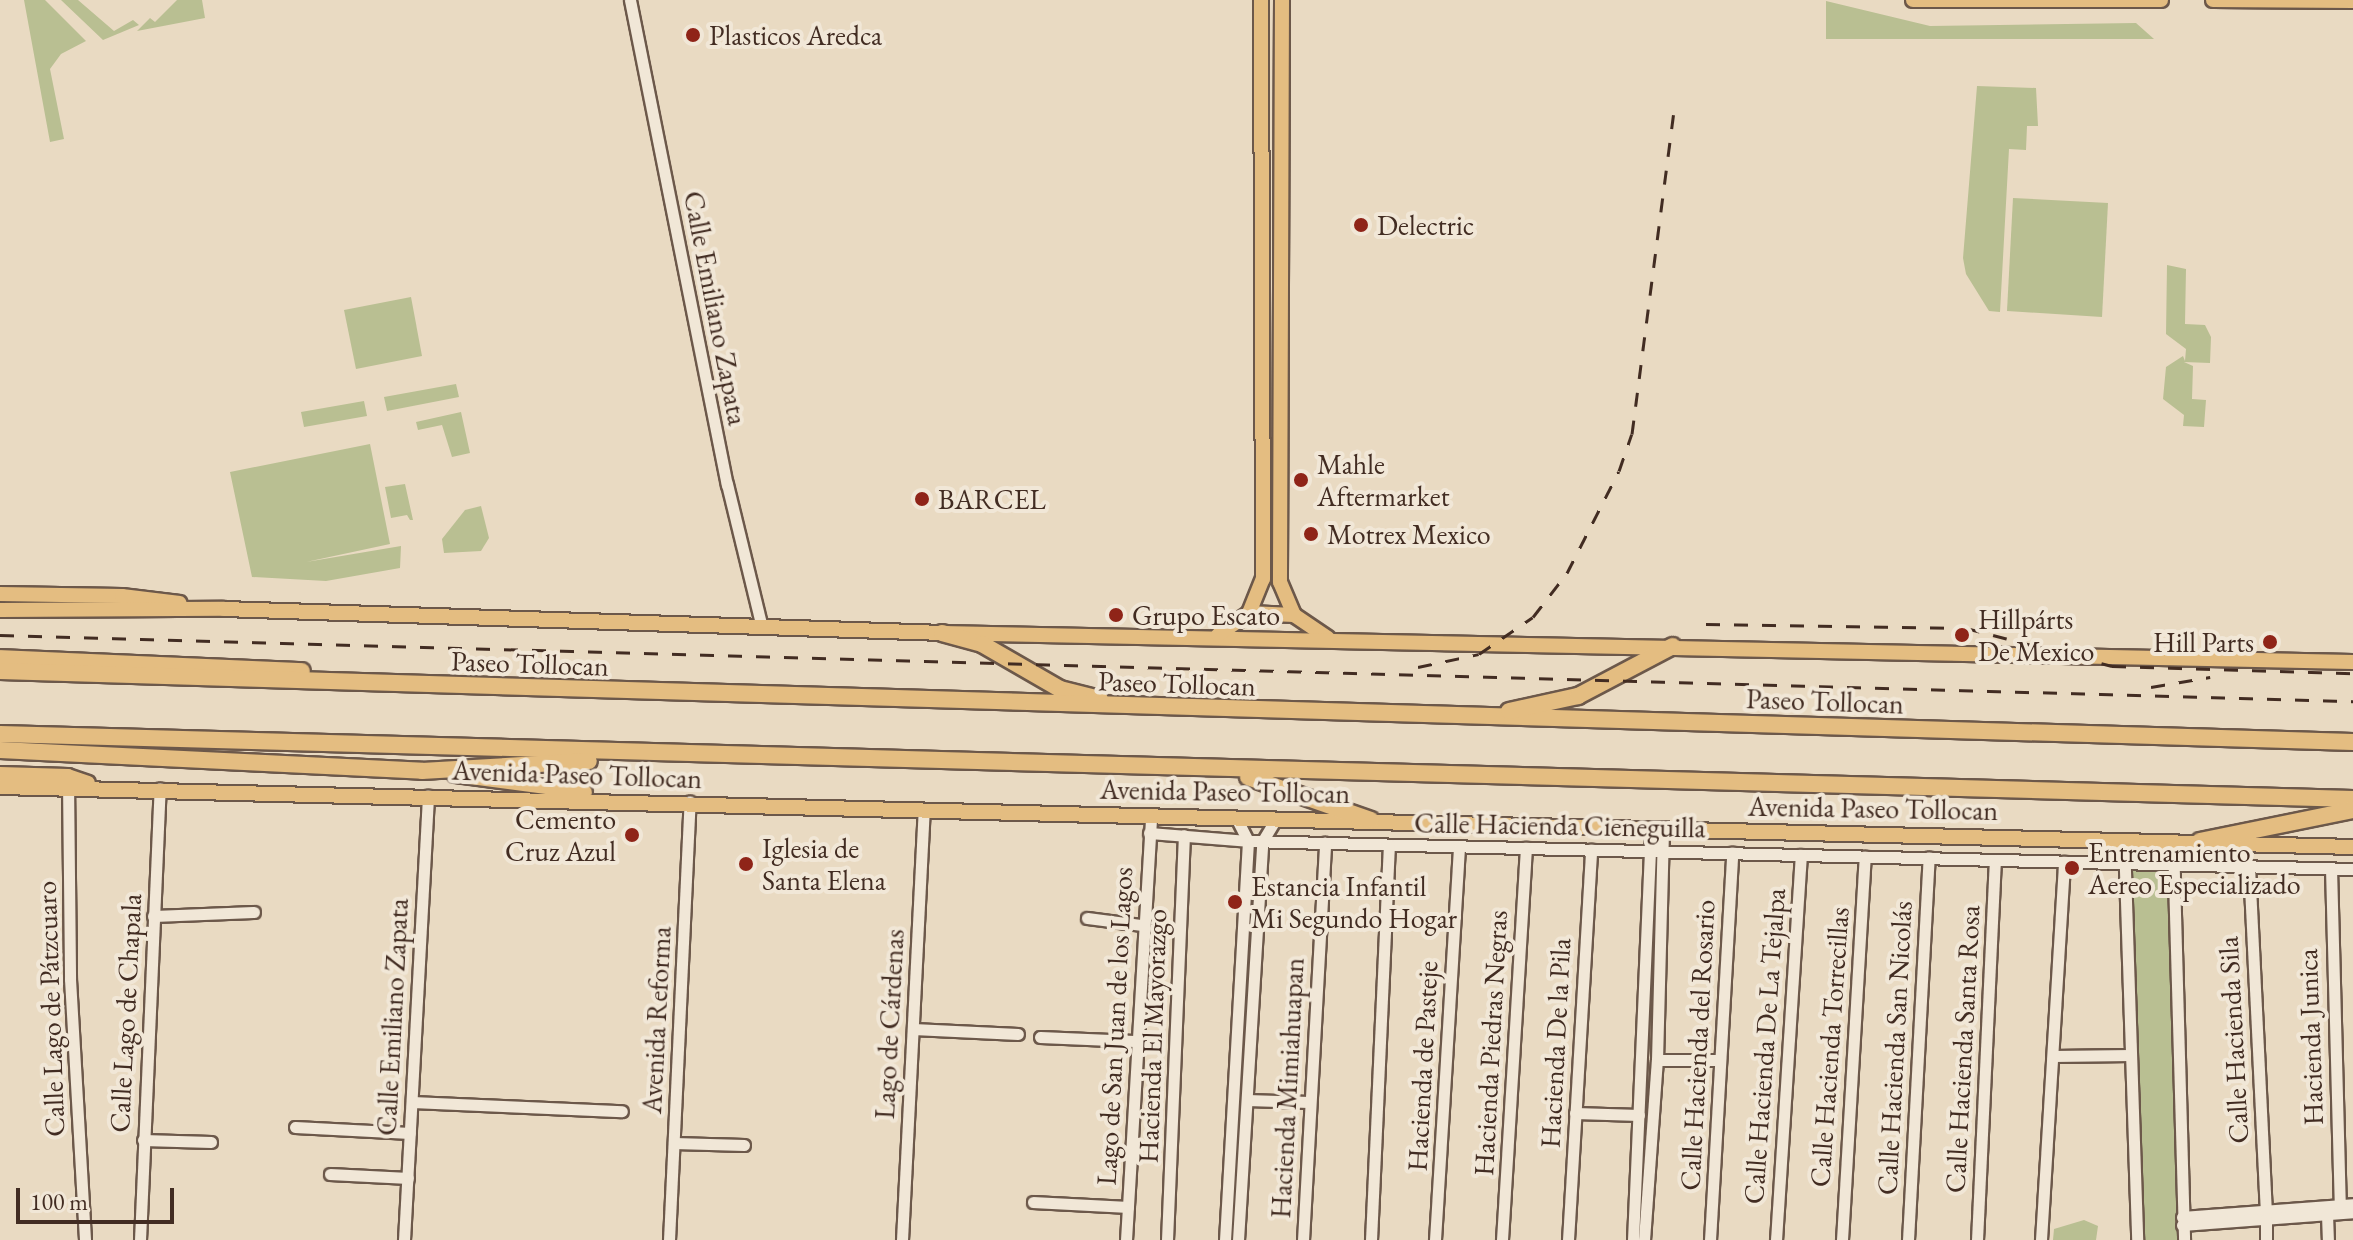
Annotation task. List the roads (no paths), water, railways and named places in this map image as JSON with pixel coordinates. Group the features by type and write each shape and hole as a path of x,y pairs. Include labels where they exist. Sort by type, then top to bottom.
{"highway":[{"path":"942,633 982,644 1060,689 1124,708"},
{"path":"1481,718 1578,696 1673,646"},
{"path":"0,658 286,670 342,683"},
{"name":"Paseo Tollocan","path":"0,671 1124,708 2353,742"},
{"path":"0,734 609,754 2353,799"},
{"path":"0,750 422,771 559,765 609,754"},
{"path":"1216,769 1300,792 1371,820"},
{"path":"2200,841 2353,810"}],"main road":[{"path":"1205,638 1231,630 1249,613 1262,590 1264,231 1261,0"},
{"path":"1282,0 1280,582 1294,615"},
{"path":"1913,0 2161,0"},
{"path":"2213,0 2353,1"},
{"path":"0,594 122,596 224,609"},
{"path":"0,610 224,609 761,624 942,633 2353,662"},
{"path":"1249,613 1294,615 1332,639"},
{"path":"422,771 618,799"},
{"name":"Avenida Paseo Tollocan","path":"0,774 96,785 160,788 2353,847"},
{"name":"Avenida Paseo Tollocan","path":"0,787 68,782"}],"street":[{"name":"Calle Emiliano Zapata","path":"630,0 727,484 761,624"},
{"path":"1264,231 1282,233"},
{"path":"1264,402 1280,403"},
{"path":"1263,486 1279,487"},
{"name":"Calle Lago de Pátzcuaro","path":"68,782 70,979 85,1240"},
{"name":"Calle Lago de Chapala","path":"140,1240 160,788"},
{"name":"Calle Emiliano Zapata","path":"404,1240 428,796"},
{"name":"Avenida Reforma","path":"669,1240 690,802"},
{"name":"Lago de Cárdenas","path":"902,1240 924,810"},
{"name":"Lago de San Juan de los Lagos","path":"1126,1240 1134,1041 1151,816"},
{"path":"1225,1240 1248,841 1237,819"},
{"path":"1238,1240 1262,842 1275,820"},
{"path":"1633,1240 1639,1115 1653,983 1657,829"},
{"name":"Calle Hacienda Cieneguilla","path":"1149,833 1262,842 2353,869"},
{"name":"Hacienda El Mayorazgo","path":"1167,1240 1184,835"},
{"path":"2124,841 2137,1240"},
{"path":"2143,863 2144,841"},
{"path":"2173,842 2184,1240"},
{"name":"Hacienda Mimiahuapan","path":"1303,1240 1325,843"},
{"path":"1371,1240 1389,845"},
{"name":"Hacienda de Pasteje","path":"1435,1240 1459,847"},
{"name":"Hacienda Piedras Negras","path":"1502,1240 1526,848"},
{"name":"Hacienda De la Pila","path":"1568,1240 1591,850"},
{"name":"Calle Hacienda del Rosario","path":"1710,1240 1732,853"},
{"name":"Calle Hacienda De La Tejalpa","path":"1776,1240 1801,855"},
{"name":"Calle Hacienda Torrecillas","path":"1842,1240 1865,857"},
{"name":"Calle Hacienda San Nicolás","path":"1908,1240 1929,858"},
{"name":"Calle Hacienda Santa Rosa","path":"1977,1240 1995,860"},
{"path":"2041,1240 2064,862"},
{"name":"Calle Hacienda Sila","path":"2249,866 2266,1240"},
{"name":"Hacienda Junica","path":"2331,868 2340,1205"},
{"path":"153,916 254,912"},
{"path":"1087,918 1141,925"},
{"path":"1644,1240 1657,1060 1653,983"},
{"path":"1238,1002 1252,1003"},
{"path":"913,1029 1018,1034"},
{"path":"1040,1037 1134,1041"},
{"path":"2053,1056 2131,1055"},
{"path":"1657,1060 1718,1060"},
{"path":"1247,1100 1309,1102"},
{"path":"412,1102 622,1111"},
{"path":"1575,1113 1639,1115"},
{"path":"295,1127 410,1133"},
{"path":"143,1140 211,1142"},
{"path":"674,1143 744,1145"},
{"path":"1229,1166 1243,1167"},
{"path":"1636,1169 1649,1168"},
{"path":"330,1174 408,1178"},
{"path":"1033,1202 1128,1207"},
{"path":"2297,1213 2353,1204"},
{"path":"2182,1221 2353,1212"},
{"path":"2327,1214 2328,1240"}],"railway":[{"path":"1418,667 1479,654 1533,617 1567,573 1619,471 1632,434 1675,103"},
{"path":"1978,620 2022,621"},
{"path":"1706,624 1966,628 2112,666 2353,673"},
{"path":"0,635 2353,701"},
{"path":"2151,687 2210,677"}],"place":[{"name":"Plasticos Aredca","path":"693,35"},
{"name":"Delectric","path":"1361,225"},
{"name":"Mahle Aftermarket","path":"1301,480"},
{"name":"BARCEL","path":"922,499"},
{"name":"Motrex Mexico","path":"1311,534"},
{"name":"Grupo Escato","path":"1116,615"},
{"name":"Hillpárts De Mexico","path":"1962,635"},
{"name":"Hill Parts","path":"2270,642"},
{"name":"Cemento Cruz Azul","path":"632,835"},
{"name":"Iglesia de Santa Elena","path":"746,864"},
{"name":"Entrenamiento Aereo Especializado","path":"2072,868"},
{"name":"Estancia Infantil Mi Segundo Hogar","path":"1235,902"}]}
